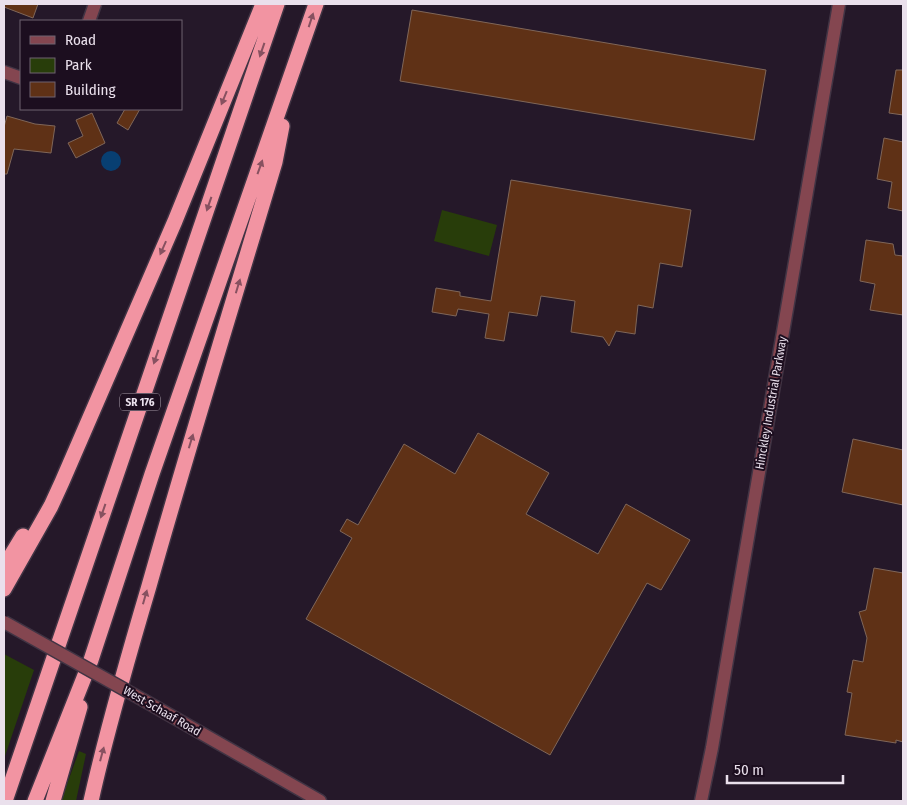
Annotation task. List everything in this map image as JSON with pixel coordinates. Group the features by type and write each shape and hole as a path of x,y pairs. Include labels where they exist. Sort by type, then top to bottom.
{"highway":[{"path":"4,588 51,506 175,221 262,4"},
{"name":"SR 176","path":"5,801 277,4"},
{"name":"SR 176","path":"35,801 91,660 152,474 295,69 316,4"},
{"path":"91,801 122,680 177,487 275,162 295,69"},
{"path":"4,566 54,482 94,408"},
{"path":"53,801 91,660"}],"street":[{"path":"89,20 95,4"},
{"name":"Hinckley Industrial Parkway","path":"701,801 712,748 839,4"},
{"path":"4,72 20,78"},
{"name":"West Schaaf Road","path":"4,622 320,801"}],"green space":[{"path":"442,210 497,225 489,256 434,241"},
{"path":"4,654 34,670 4,759"},
{"path":"79,751 86,754 76,801 61,801"}],"water":[{"path":"111,151 118,154 121,161 118,168 111,171 104,168 101,161 104,154"}],"building":[{"path":"4,4 38,4 33,18 4,7"},
{"path":"412,10 766,70 754,140 400,81"},
{"path":"896,70 903,70 903,115 889,113"},
{"path":"124,110 139,110 128,130 117,123"},
{"path":"92,113 105,143 76,158 68,143 83,136 76,120"},
{"path":"7,116 35,124 55,126 51,153 14,149 7,174 4,174 4,127"},
{"path":"884,138 903,142 903,211 888,208 892,182 877,179"},
{"path":"511,180 691,210 682,267 660,263 653,308 638,305 635,334 616,331 609,346 603,337 571,332 575,301 541,296 537,316 509,312 504,341 485,338 489,314 458,309 456,316 432,312 436,288 460,292 460,296 491,301"},
{"path":"866,240 893,244 895,255 903,256 903,315 870,310 875,284 860,281"},
{"path":"478,433 549,473 526,514 598,554 626,504 690,540 661,590 647,583 550,755 306,619 352,538 340,531 347,519 358,525 404,444 455,474"},
{"path":"853,439 903,450 903,505 842,492"},
{"path":"874,568 903,573 903,742 896,740 896,743 845,735 852,693 847,692 853,660 863,662 867,638 859,612 866,610"}]}
